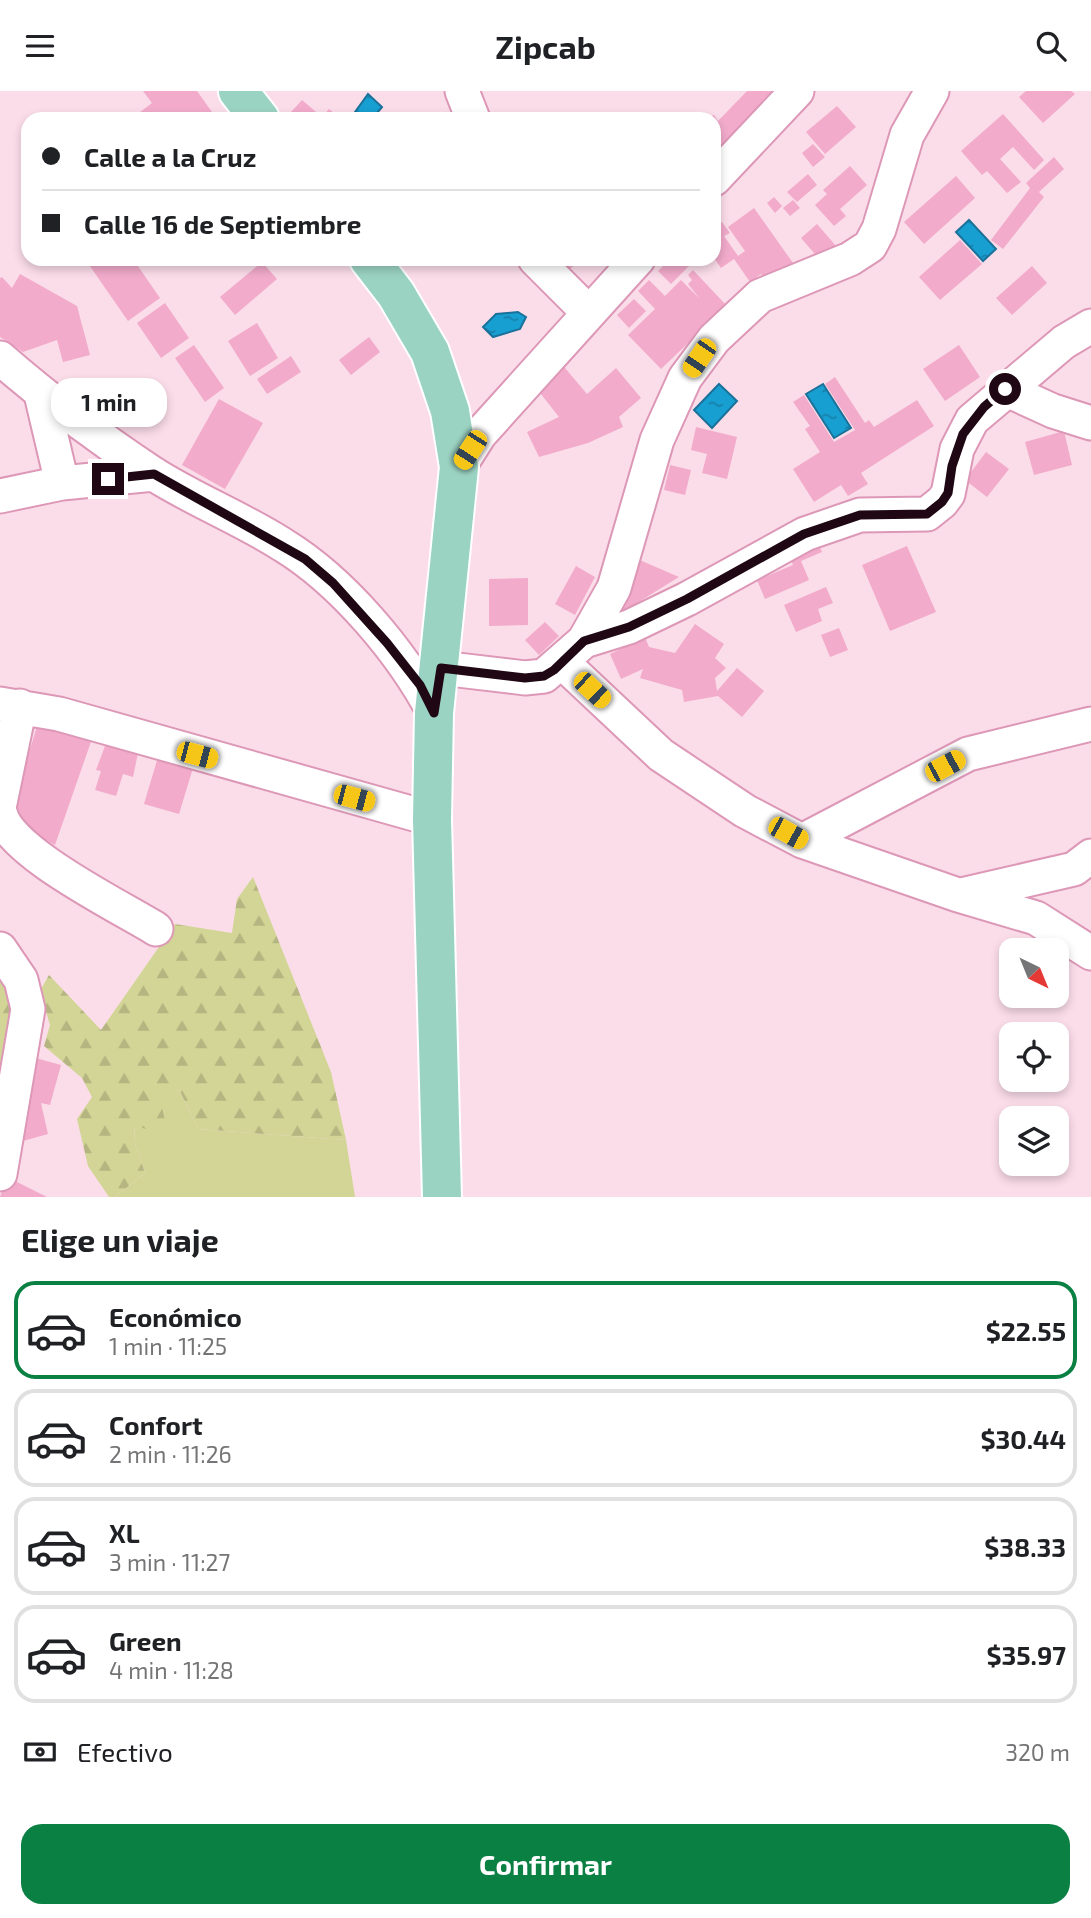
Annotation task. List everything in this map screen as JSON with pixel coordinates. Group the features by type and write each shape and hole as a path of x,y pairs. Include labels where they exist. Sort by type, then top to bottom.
{"main road":[{"path":"238,91 254,112"},
{"path":"374,266 402,303 430,352 450,411 459,467 441,668 434,713 432,819 442,1197"}],"street":[{"path":"462,91 470,112"},
{"path":"721,172 797,91"},
{"path":"441,668 534,678 554,670 573,652 614,588 657,440 685,378 714,339 760,296 850,259 870,246 879,229 907,135 932,91"},
{"path":"542,266 589,312"},
{"path":"459,467 480,434 632,266"},
{"path":"573,652 687,599 804,534 842,520 878,513 917,516 935,509 948,493 952,466 963,434 984,407 1064,342 1091,326"},
{"path":"0,358 41,394 154,474 282,544 333,583 412,675 434,713"},
{"path":"1005,389 1091,423"},
{"path":"41,394 62,483"},
{"path":"0,496 62,483 154,474"},
{"path":"573,652 633,730 717,795 802,841 958,895 1036,918 1091,953"},
{"path":"0,803 10,705 432,819"},
{"path":"802,841 968,754 1091,724"},
{"path":"0,812 2,825 21,846 156,929"},
{"path":"958,895 1074,869 1091,856"},
{"path":"0,949 21,979 29,1009 0,1174"}],"green space":[{"path":"253,877 331,1072 346,1140 198,1129 179,1089 161,1104 165,1120 154,1132 134,1125 135,1144 145,1173 115,1197 109,1197 88,1166 77,1119 92,1097 82,1078 44,1046 50,1025 40,991 49,975 101,1030 175,924 232,933 237,899"},
{"path":"0,965 15,984 0,1134"},
{"path":"179,1089 198,1129 346,1140 355,1197 115,1197 145,1173 135,1144 134,1125"}],"water":[{"path":"368,94 382,107 378,112 355,112"},
{"path":"969,220 996,249 983,261 956,232"},
{"path":"518,312 526,317 520,329 493,337 483,327 496,314"},
{"path":"719,384 737,401 712,428 694,410"},
{"path":"823,384 851,428 834,438 806,394"}],"building":[{"path":"143,91 197,91 212,112 140,112 152,103"},
{"path":"747,91 781,91 721,155 721,118"},
{"path":"1026,91 1071,91 1075,94 1043,123 1019,97"},
{"path":"302,100 316,112 291,112"},
{"path":"837,106 856,127 825,154 806,132"},
{"path":"1003,114 1044,160 1034,170 1013,147 1000,159 1021,182 1007,193 987,171 982,175 961,151"},
{"path":"813,144 825,157 813,167 802,153"},
{"path":"1054,157 1064,169 1039,192 1044,197 1003,249 991,240 1030,188 1026,183"},
{"path":"850,166 867,185 840,209 846,216 834,226 815,205 827,194 823,190"},
{"path":"808,174 817,185 797,202 787,192"},
{"path":"956,176 975,198 924,244 904,222"},
{"path":"774,197 782,206 775,213 767,203"},
{"path":"793,200 800,208 790,216 783,208"},
{"path":"754,208 798,270 765,279 761,274 750,282 734,259 721,268 722,222 730,233 724,236 738,256 745,251 728,227"},
{"path":"817,224 843,254 827,268 801,238"},
{"path":"960,240 982,264 940,300 919,277"},
{"path":"90,266 138,266 160,298 128,321"},
{"path":"257,266 266,266 277,279 235,315 220,297"},
{"path":"663,266 689,266 671,284 658,271"},
{"path":"1032,266 1047,283 1012,315 996,298"},
{"path":"693,270 727,306 661,369 628,335 655,309 638,291 649,280 665,296 681,280 700,299 688,284 692,280 688,275"},
{"path":"20,274 77,306 90,355 63,362 57,340 23,352 0,337 0,278 12,288"},
{"path":"634,299 646,311 629,328 617,315"},
{"path":"165,303 189,338 161,358 137,323"},
{"path":"257,323 278,358 250,376 228,341"},
{"path":"369,337 380,352 351,375 339,360"},
{"path":"194,345 224,388 205,402 175,358"},
{"path":"959,345 980,377 945,401 923,369"},
{"path":"291,356 301,372 267,394 257,379"},
{"path":"560,362 587,394 616,368 641,398 619,417 623,427 588,443 539,457 527,432 559,417 537,389"},
{"path":"835,377 865,423 869,420 874,427 917,400 934,426 861,473 868,484 848,496 841,485 814,502 793,469 820,452 805,429 810,426 793,402 804,395 834,442 855,430 825,384"},
{"path":"219,399 263,423 225,489 182,465"},
{"path":"696,427 737,437 727,479 702,473 707,454 691,450"},
{"path":"1064,431 1072,465 1034,475 1025,442"},
{"path":"986,452 1009,469 987,497 965,480"},
{"path":"670,465 691,470 685,495 664,490"},
{"path":"816,539 822,552 801,561 809,580 765,599 757,580 793,565 787,551"},
{"path":"907,546 936,612 890,631 862,565"},
{"path":"635,558 679,577 616,616"},
{"path":"576,566 595,577 575,615 555,604"},
{"path":"528,578 528,625 489,626 489,579"},
{"path":"826,587 833,603 818,609 822,621 796,632 784,605"},
{"path":"545,622 559,636 539,655 525,640"},
{"path":"695,624 724,644 715,658 726,668 715,678 717,691 737,668 764,691 742,717 718,696 684,702 682,690 640,678 643,669 621,679 610,654 645,637 649,647 675,653"},
{"path":"839,628 848,650 830,657 821,635"},
{"path":"39,720 93,736 55,845 8,820"},
{"path":"108,738 139,748 133,777 123,774 116,796 95,790 101,771 96,770"},
{"path":"158,757 193,768 179,814 144,804"},
{"path":"32,1057 61,1065 50,1105 41,1103 48,1134 23,1141 14,1107"},
{"path":"7,1177 47,1197 0,1197"}],"route":[{"path":"108,479 154,474 305,559 333,583 387,643 420,685 434,713 441,668 525,678 544,676 584,641 629,627 687,599 804,534 860,515 927,514 942,502 948,493 957,449 972,419 1005,389"}]}
